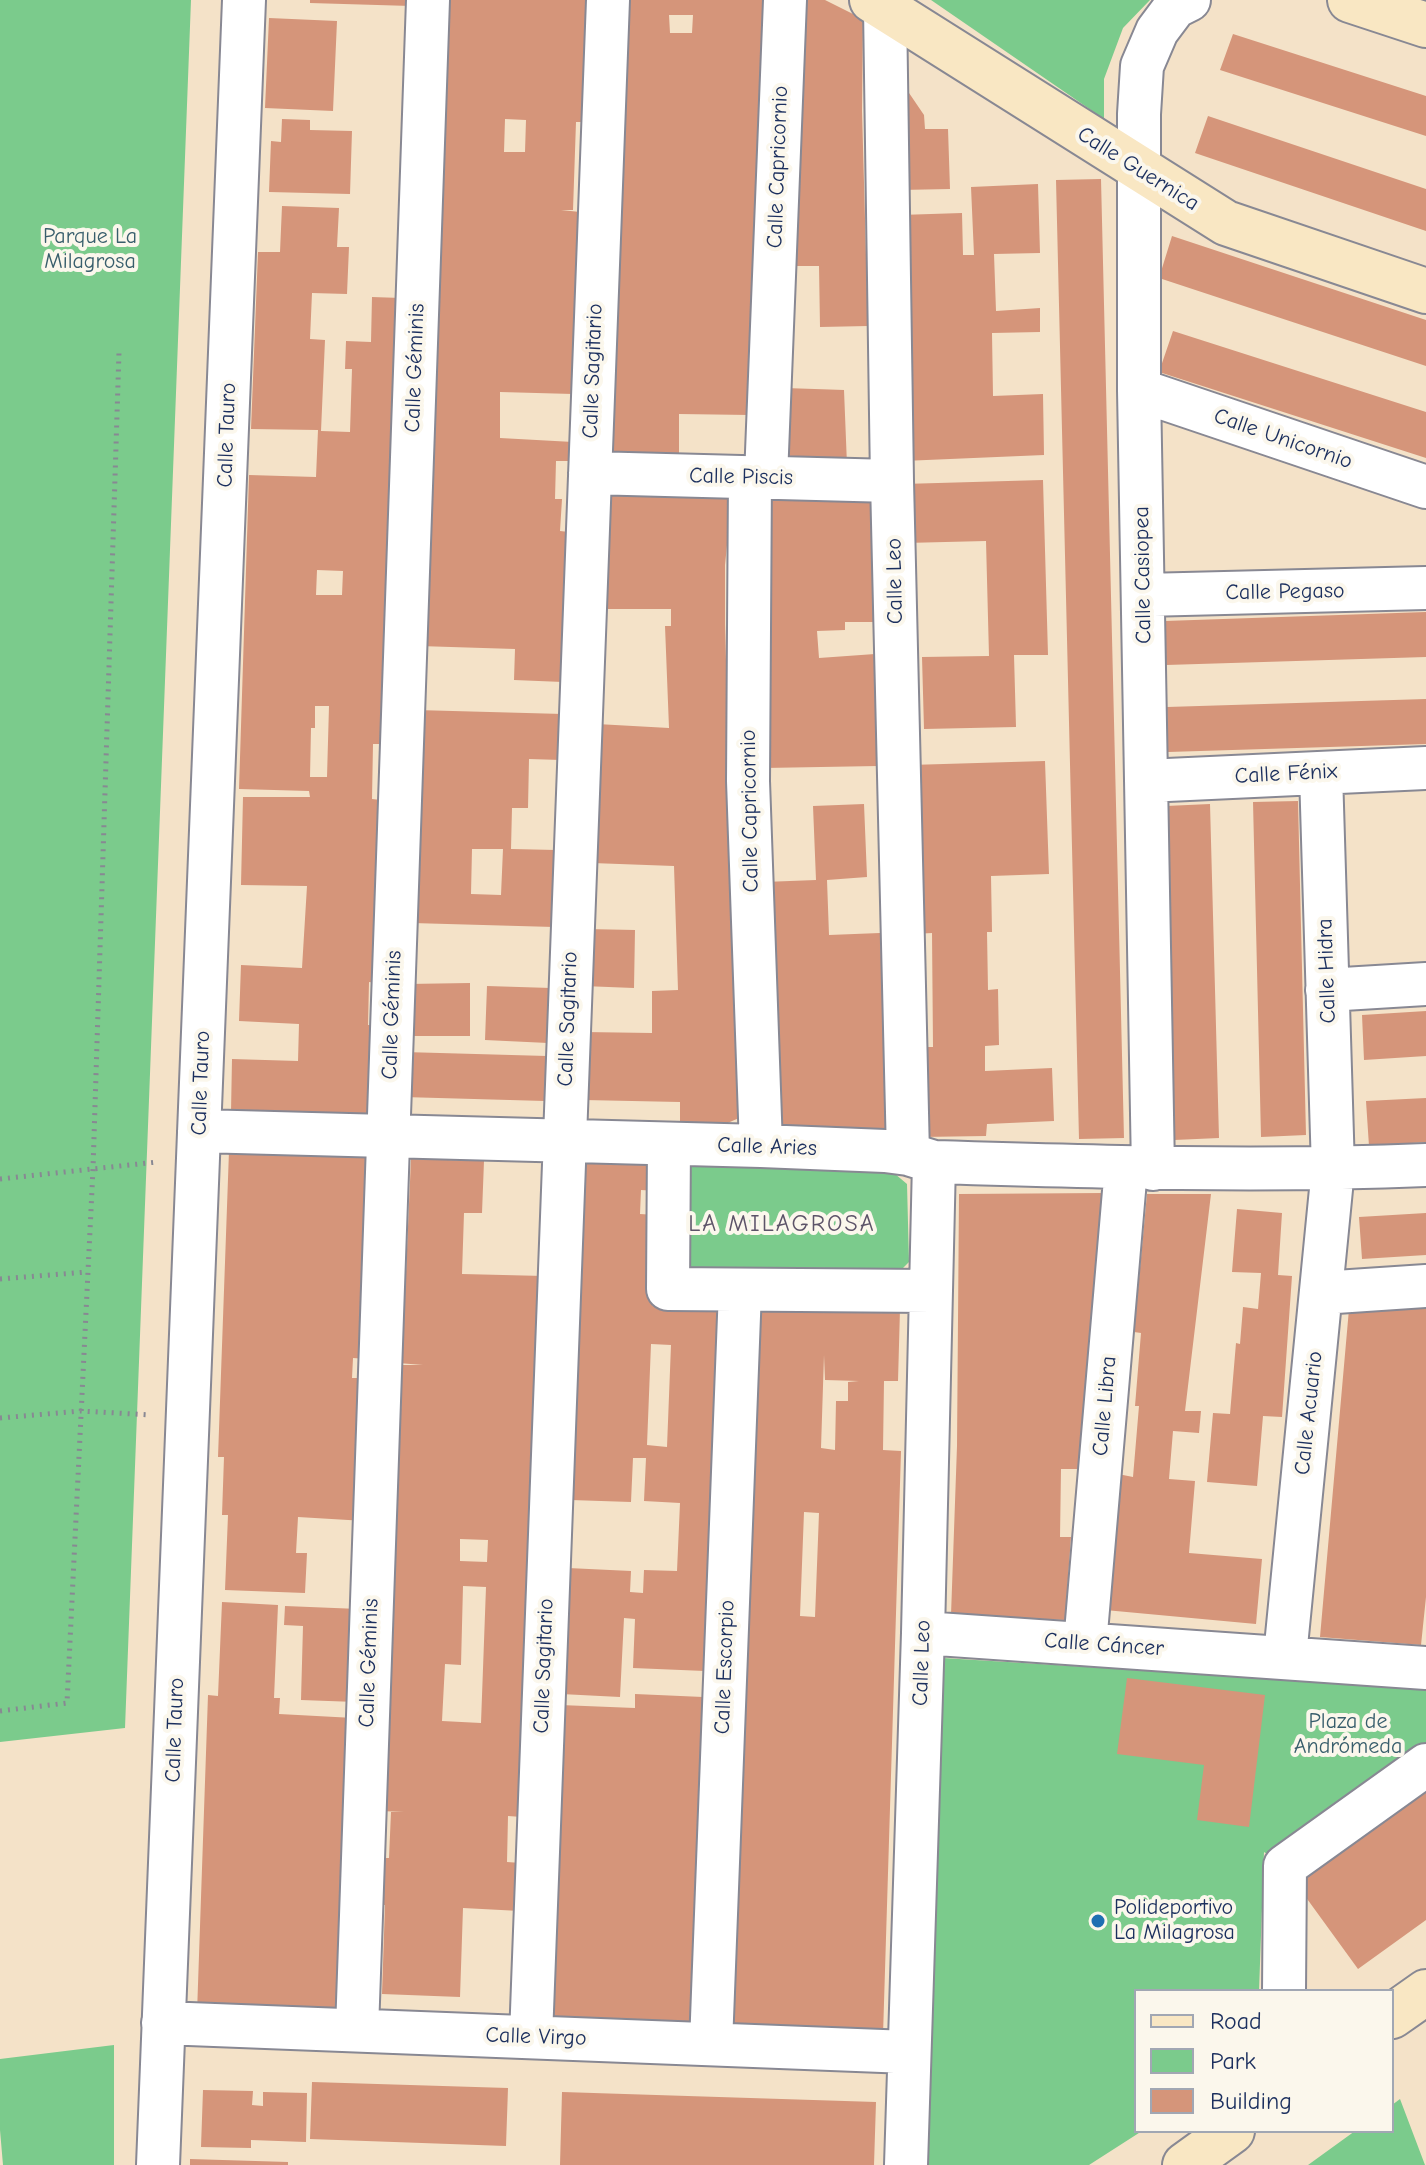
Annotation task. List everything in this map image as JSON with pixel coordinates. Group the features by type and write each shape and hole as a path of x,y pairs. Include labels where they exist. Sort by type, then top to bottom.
{"street":[{"name":"Calle Tauro","path":"158,2165 244,0"},
{"name":"Calle Géminis","path":"357,2030 428,0"},
{"name":"Calle Sagitario","path":"531,2037 608,0"},
{"name":"Calle Capricornio","path":"761,1146 748,781 758,477 785,0"},
{"name":"Calle Casiopea","path":"1140,1169 1146,781 1139,390 1138,170 1142,66 1157,31 1175,7 1189,0"},
{"path":"1350,0 1426,25"},
{"name":"Calle Guernica","path":"878,4 1226,223 1426,291"},
{"name":"Calle Leo","path":"878,4 892,481 921,1158 931,1291 906,2165"},
{"name":"Calle Unicornio","path":"1139,390 1426,487"},
{"name":"Calle Piscis","path":"590,473 892,481"},
{"name":"Calle Pegaso","path":"1144,595 1426,588"},
{"name":"Calle Fénix","path":"1146,781 1426,768"},
{"name":"Calle Hidra","path":"1321,773 1333,1169"},
{"path":"1327,990 1426,984"},
{"name":"Calle Aries","path":"199,1144 388,1136 761,1146 1140,1169 1333,1169 1426,1165"},
{"path":"669,1144 668,1289 931,1291"},
{"name":"Calle Libra","path":"1085,1644 1140,1169"},
{"name":"Calle Acuario","path":"1285,1656 1333,1169"},
{"path":"1321,1293 1426,1286"},
{"name":"Calle Escorpio","path":"711,2044 740,1290"},
{"name":"Calle Cáncer","path":"923,1633 1285,1656"},
{"path":"1285,1656 1426,1668"},
{"path":"1284,1989 1285,1866 1426,1765"},
{"path":"1394,2015 1426,1992"},
{"name":"Calle Virgo","path":"163,2023 908,2052"},
{"path":"1185,2165 1229,2133"}],"path":[{"path":"0,1711 67,1703 93,1169 119,352"},
{"path":"0,1179 93,1169 199,1144"},
{"path":"0,1279 87,1272"},
{"path":"0,1418 81,1411 187,1418"}],"green space":[{"name":"Parque La Milagrosa","path":"0,0 191,0 125,1728 0,1742"},
{"path":"931,0 1150,0 1123,28 1104,79 1104,119"},
{"path":"693,1164 888,1168 907,1184 909,1262 891,1280 692,1276 677,1261 678,1176"},
{"name":"Polideportivo La Milagrosa","path":"943,1658 1281,1679 1426,1668 1426,1765 1285,1866 1264,1852 1259,1989 1134,1989 1134,2133 1139,2133 1089,2165 926,2165"},
{"path":"114,2045 114,2165 3,2165 0,2059"},
{"path":"1400,2099 1425,2165 1308,2165 1352,2133 1394,2133 1394,2104"}],"building":[{"path":"310,0 412,0 411,6 310,3"},
{"path":"446,0 589,0 585,122 576,122 573,210 561,210 580,212 573,394 500,392 500,438 573,442 572,461 556,461 555,499 562,499 560,531 569,532 563,682 514,680 515,649 419,646","holes":["505,119 526,120 525,152 504,152"]},
{"path":"620,0 765,0 750,343 750,415 679,414 679,458 607,457","holes":["669,15 693,15 692,33 670,33"]},
{"path":"801,0 825,0 863,19 862,111 868,326 820,327 819,266 789,266"},
{"path":"269,18 337,21 333,111 265,108"},
{"path":"1233,34 1426,96 1426,136 1220,70"},
{"path":"907,90 924,115 925,129 948,129 950,189 900,190 897,97"},
{"path":"1208,116 1426,189 1426,231 1195,153"},
{"path":"282,119 310,120 310,130 352,131 350,194 269,192 271,141 281,142"},
{"path":"1101,179 1124,1138 1079,1139 1056,180"},
{"path":"1038,184 1040,253 994,254 996,311 1040,308 1040,332 992,333 993,396 1043,394 1044,455 903,461 900,215 962,213 963,255 974,255 971,187"},
{"path":"282,206 339,208 337,247 349,247 347,294 312,293 310,339 325,340 321,431 350,432 352,369 345,369 346,341 371,342 372,297 401,298 385,744 373,744 372,799 381,800 377,983 369,982 368,1025 372,1025 369,1117 231,1112 232,1059 298,1061 299,1024 239,1021 241,965 302,968 307,886 241,885 243,797 310,797 309,791 239,789 249,475 316,477 318,430 251,429 258,252 280,252","holes":["317,570 343,571 342,595 316,595","315,706 329,706 327,777 310,777 311,728 315,728"]},
{"path":"1172,236 1426,320 1426,366 1159,278"},
{"path":"1173,331 1426,412 1426,458 1159,372"},
{"path":"785,388 844,390 847,465 783,465"},
{"path":"1043,480 1048,655 1014,655 1016,727 924,729 922,657 989,656 986,541 905,543 903,484"},
{"path":"601,490 732,495 725,565 725,624 739,1118 723,1125 680,1127 680,1102 584,1100 584,1032 652,1033 652,991 678,990 674,866 592,863 597,724 669,728 665,626 671,626 671,609 596,609"},
{"path":"763,497 870,497 874,622 845,622 845,630 817,631 819,658 875,654 878,766 764,768"},
{"path":"1426,612 1426,657 1166,665 1165,621"},
{"path":"1426,699 1426,744 1168,752 1167,707"},
{"path":"416,710 563,714 561,760 529,759 528,808 512,808 511,849 556,850 554,927 412,923","holes":["472,849 503,849 501,895 471,894"]},
{"path":"1045,761 1049,874 991,876 992,932 987,932 988,990 998,989 999,1045 985,1046 985,1071 1052,1068 1054,1121 987,1124 986,1136 921,1137 919,1047 933,1047 932,933 914,934 910,765"},
{"path":"1298,801 1306,1135 1261,1137 1253,802"},
{"path":"864,804 867,877 827,880 829,935 880,933 888,1133 775,1132 764,882 816,880 813,806"},
{"path":"1210,804 1219,1138 1174,1140 1166,806"},
{"path":"585,929 635,930 634,988 583,986"},
{"path":"470,983 470,1036 407,1036 407,984"},
{"path":"487,986 551,988 548,1043 485,1040"},
{"path":"1426,1011 1426,1056 1364,1060 1362,1015"},
{"path":"404,1052 547,1056 545,1101 403,1097"},
{"path":"1426,1098 1426,1142 1369,1146 1366,1101"},
{"path":"229,1151 376,1157 367,1359 353,1358 352,1378 368,1378 365,1521 298,1517 296,1553 307,1553 305,1593 225,1590 228,1515 222,1515 224,1457 218,1457"},
{"path":"411,1159 484,1161 482,1213 464,1213 462,1274 544,1276 522,1817 508,1816 507,1862 521,1863 520,1911 463,1908 460,1997 382,1994 385,1905 379,1905 381,1858 389,1858 391,1812 404,1812 381,1811 397,1408 401,1410 402,1365 423,1365 398,1363 400,1272 406,1272","holes":["460,1539 488,1540 487,1562 460,1561","463,1586 486,1587 481,1723 442,1721 445,1664 461,1665"]},
{"path":"585,1161 659,1164 658,1191 641,1190 640,1214 656,1215 652,1306 723,1308 705,1671 633,1668 635,1619 624,1618 620,1697 561,1694 568,1568 631,1571 630,1592 643,1593 644,1570 677,1571 680,1503 644,1501 646,1458 633,1458 631,1502 571,1500","holes":["651,1344 671,1345 667,1447 647,1445"]},
{"path":"1104,1193 1078,1469 1061,1469 1060,1537 1071,1537 1065,1620 951,1615 957,1446 959,1194"},
{"path":"1147,1194 1211,1194 1185,1411 1201,1411 1199,1433 1173,1431 1169,1479 1195,1481 1189,1553 1262,1559 1256,1624 1105,1610 1118,1474 1133,1477 1141,1333 1134,1332"},
{"path":"1237,1209 1282,1213 1278,1275 1292,1276 1282,1417 1263,1416 1257,1486 1207,1482 1213,1413 1230,1414 1236,1343 1240,1344 1243,1307 1258,1309 1261,1273 1232,1272"},
{"path":"1426,1213 1426,1255 1362,1259 1359,1217"},
{"path":"1426,1303 1426,1597 1421,1645 1320,1637 1349,1309"},
{"path":"760,1306 900,1309 898,1381 884,1381 883,1450 901,1451 883,2035 729,2031","holes":["824,1355 825,1380 859,1381 848,1382 848,1401 836,1401 835,1450 821,1448","804,1512 819,1513 815,1617 800,1616"]},
{"path":"222,1602 278,1605 274,1698 280,1698 279,1714 354,1718 348,1836 343,1836 339,1926 344,1926 341,2017 197,2013 208,1695 218,1696"},
{"path":"285,1606 359,1609 356,1702 301,1700 303,1626 284,1625"},
{"path":"1127,1678 1265,1695 1249,1827 1197,1820 1204,1765 1117,1754"},
{"path":"635,1694 703,1697 695,2030 547,2025 560,1705 635,1708"},
{"path":"1426,1791 1426,1920 1358,1969 1297,1885"},
{"path":"312,2082 508,2088 506,2146 310,2139"},
{"path":"203,2090 253,2091 252,2105 263,2106 263,2092 307,2093 306,2142 251,2140 251,2148 201,2147"},
{"path":"562,2092 876,2102 874,2165 560,2165"},
{"path":"190,2159 288,2162 288,2165 190,2165"}],"place":[{"name":"Polideportivo La Milagrosa","path":"1098,1921"}],"district":[{"name":"LA MILAGROSA","path":"782,1224"}],"park label":[{"name":"Plaza de Andrómeda","path":"1348,1734"}]}
